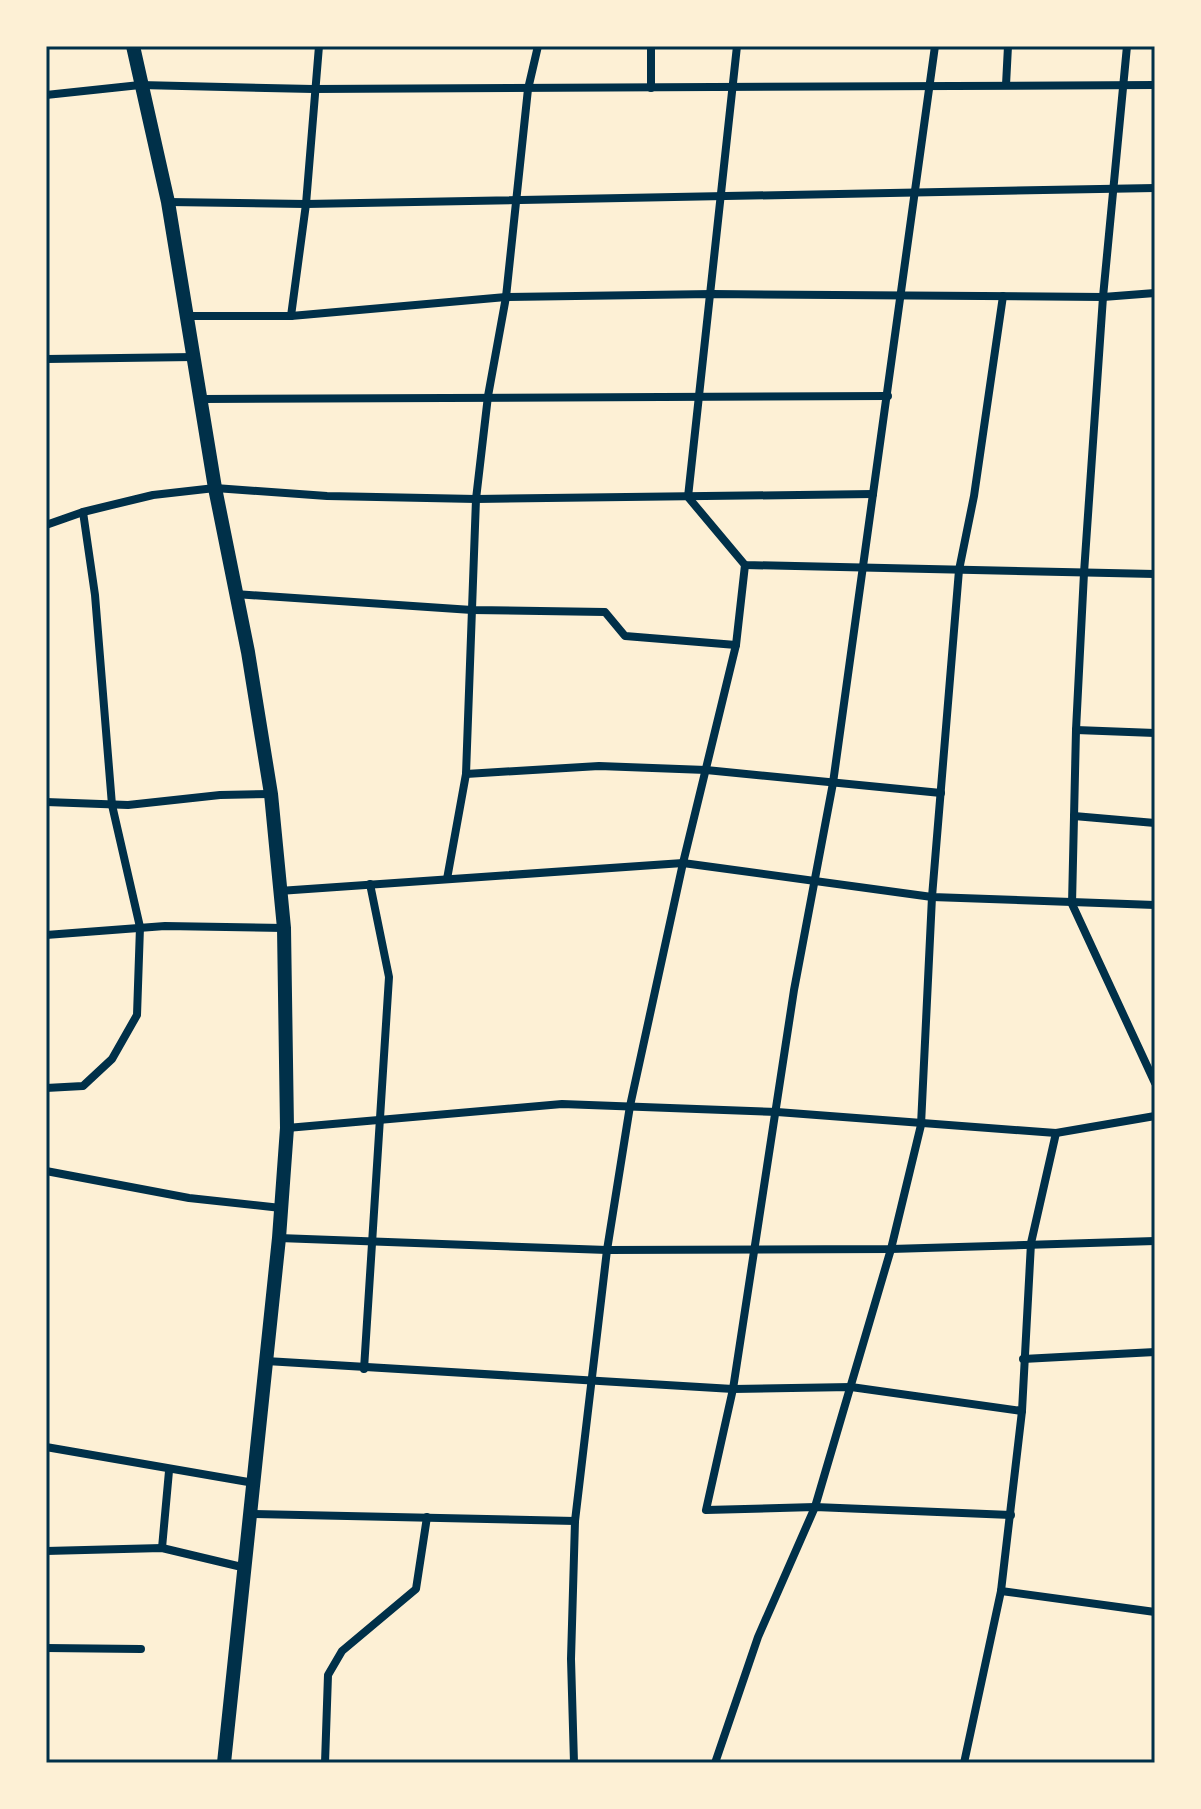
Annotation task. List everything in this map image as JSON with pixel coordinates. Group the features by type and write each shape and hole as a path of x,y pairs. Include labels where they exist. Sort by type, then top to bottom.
{"highway":[{"path":"133,46 168,202 215,488 248,652 271,794 284,928 287,1128 253,1514 224,1763"}],"street":[{"path":"291,316 306,204 313,89 319,46"},
{"path":"447,879 466,774 476,499 488,396 506,297 528,89 538,46"},
{"path":"651,46 651,88"},
{"path":"574,1763 571,1659 575,1521 607,1250 630,1106 683,863 736,645 745,565 688,497 737,46"},
{"path":"935,46 833,783 814,880 733,1389 706,1510 815,1507 1011,1515"},
{"path":"1006,85 1008,46"},
{"path":"1127,46 1103,297 1084,573 1072,904 1155,1083"},
{"path":"46,95 140,85 313,89 1155,85"},
{"path":"168,202 306,204 1155,188"},
{"path":"187,316 291,316 506,297 903,294 1103,297 1155,293"},
{"path":"715,1763 758,1637 815,1507 891,1249 921,1125 932,897 959,570 974,496 1003,296"},
{"path":"46,359 195,357"},
{"path":"202,399 698,394 888,396"},
{"path":"46,525 83,512 153,495 215,488 327,496 476,499 873,494"},
{"path":"46,1088 83,1086 112,1059 137,1015 140,927 112,805 95,595 83,512"},
{"path":"745,565 1155,574"},
{"path":"234,594 472,610 605,612 625,636 736,645"},
{"path":"1076,730 1155,733"},
{"path":"466,774 599,766 706,770 941,793"},
{"path":"46,802 112,805 271,794"},
{"path":"1074,816 1155,823"},
{"path":"279,891 683,863 932,897 1155,905"},
{"path":"364,1369 389,977 370,884"},
{"path":"46,935 140,927 284,928"},
{"path":"287,1128 562,1104 777,1112 1056,1133 1155,1116"},
{"path":"964,1763 1001,1591 1022,1411 1031,1243 1056,1133"},
{"path":"46,1171 189,1198 281,1208"},
{"path":"279,1238 607,1250 891,1249 1155,1241"},
{"path":"1023,1359 1155,1352"},
{"path":"265,1361 733,1389 851,1387 1022,1411"},
{"path":"46,1447 255,1484"},
{"path":"162,1548 169,1471"},
{"path":"253,1514 575,1521"},
{"path":"325,1763 328,1675 342,1651 416,1589 427,1517"},
{"path":"46,1551 162,1548 247,1568"},
{"path":"1001,1591 1155,1612"},
{"path":"46,1648 141,1649"}]}
